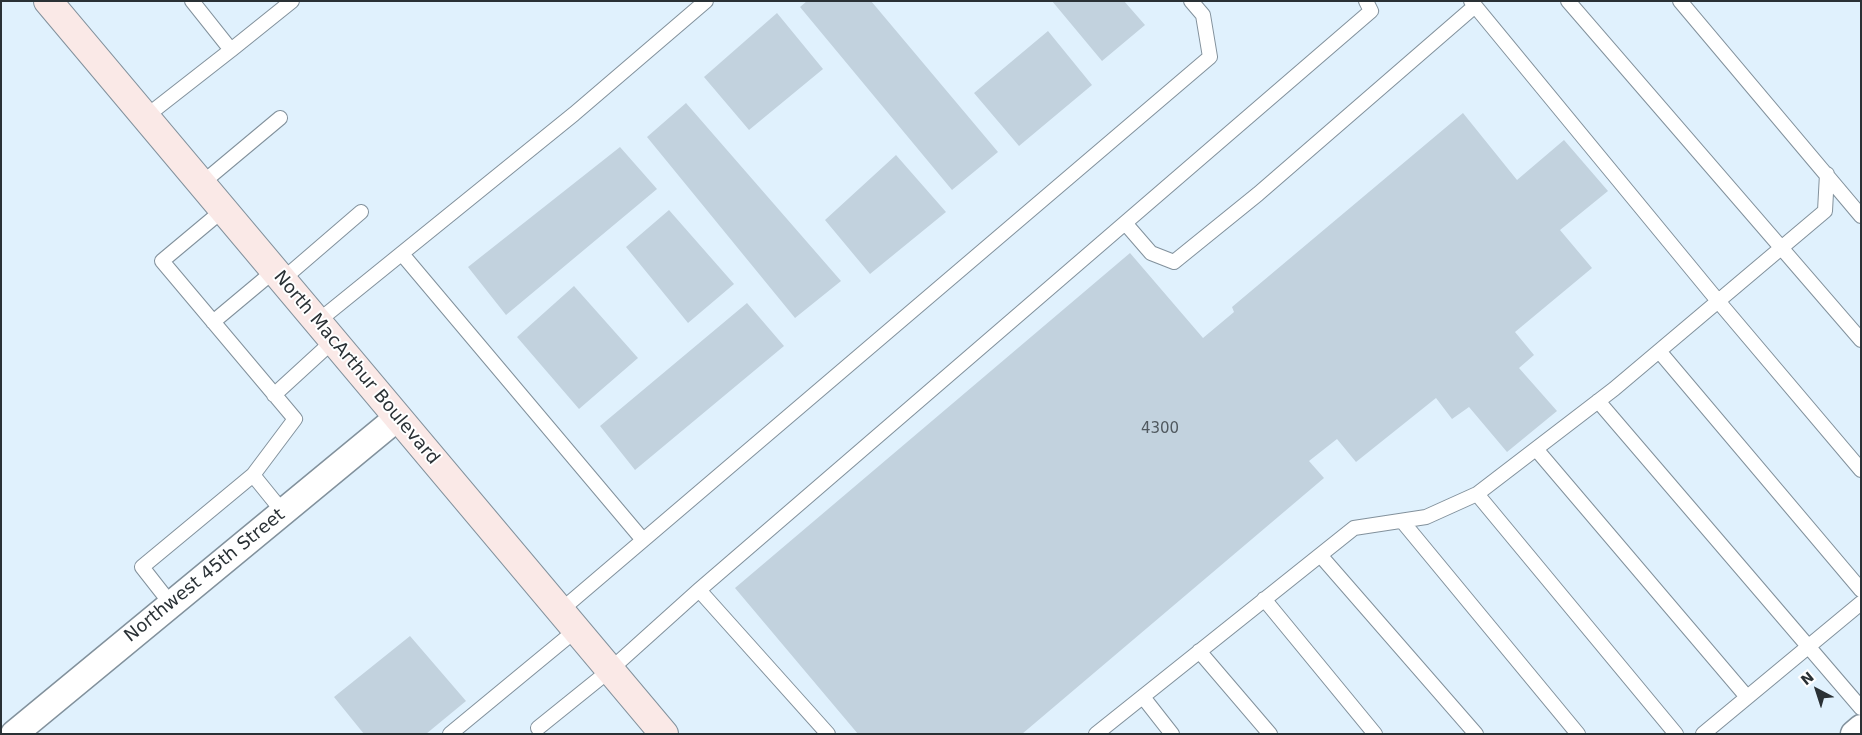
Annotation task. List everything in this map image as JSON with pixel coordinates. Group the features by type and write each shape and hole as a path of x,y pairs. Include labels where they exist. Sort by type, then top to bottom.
{"main road":[{"name":"North MacArthur Boulevard","path":"48,1 144,118 224,210 664,734"}],"street":[{"name":"Northwest 45th Street","path":"14,734 397,418"},
{"path":"1854,734 1861,728"}],"lane":[{"path":"192,1 231,50"},
{"path":"144,118 292,1"},
{"path":"274,394 325,332 402,254 574,114 706,1"},
{"path":"450,734 568,620 643,540 1210,57 1203,15 1191,1"},
{"path":"538,732 699,590 1371,11 1366,1"},
{"path":"1568,1 1861,340"},
{"path":"1680,1 1861,216"},
{"path":"1125,223 1152,253 1174,262 1258,194 1473,4 1718,301 1861,470"},
{"path":"201,184 280,118"},
{"path":"1096,734 1354,528 1426,517 1477,494 1598,402 1825,210 1827,174"},
{"path":"171,604 142,567 253,475 295,419 162,261 224,210"},
{"path":"213,322 278,276 361,212"},
{"path":"402,254 643,540"},
{"path":"1659,351 1861,590"},
{"path":"1598,402 1861,708"},
{"path":"1536,449 1747,697"},
{"path":"253,475 284,512"},
{"path":"1477,494 1676,734"},
{"path":"1402,521 1578,734"},
{"path":"1320,555 1476,734"},
{"path":"699,590 828,734"},
{"path":"1264,599 1375,734"},
{"path":"1703,734 1861,603"},
{"path":"1199,651 1270,734"},
{"path":"1143,697 1172,734"}],"building":[{"path":"807,1 871,1 998,152 952,190 800,7"},
{"path":"1052,1 1124,1 1145,25 1102,61"},
{"path":"777,13 823,69 749,130 704,77"},
{"path":"1048,31 1092,85 1019,146 974,93"},
{"path":"686,103 841,281 795,318 647,137"},
{"path":"1463,113 1517,180 1564,140 1608,191 1560,230 1592,268 1515,332 1534,355 1519,368 1557,411 1507,452 1469,407 1452,419 1436,398 1356,462 1337,439 1309,461 1324,478 1022,734 858,734 735,588 1130,253 1203,338 1234,312 1232,307"},
{"path":"620,147 657,189 506,315 468,267"},
{"path":"896,155 946,212 870,274 825,220"},
{"path":"669,210 734,284 688,323 626,247"},
{"path":"574,286 638,358 579,409 517,337"},
{"path":"747,303 784,346 635,470 600,426"},
{"path":"410,636 466,701 426,734 364,734 334,697"}]}
